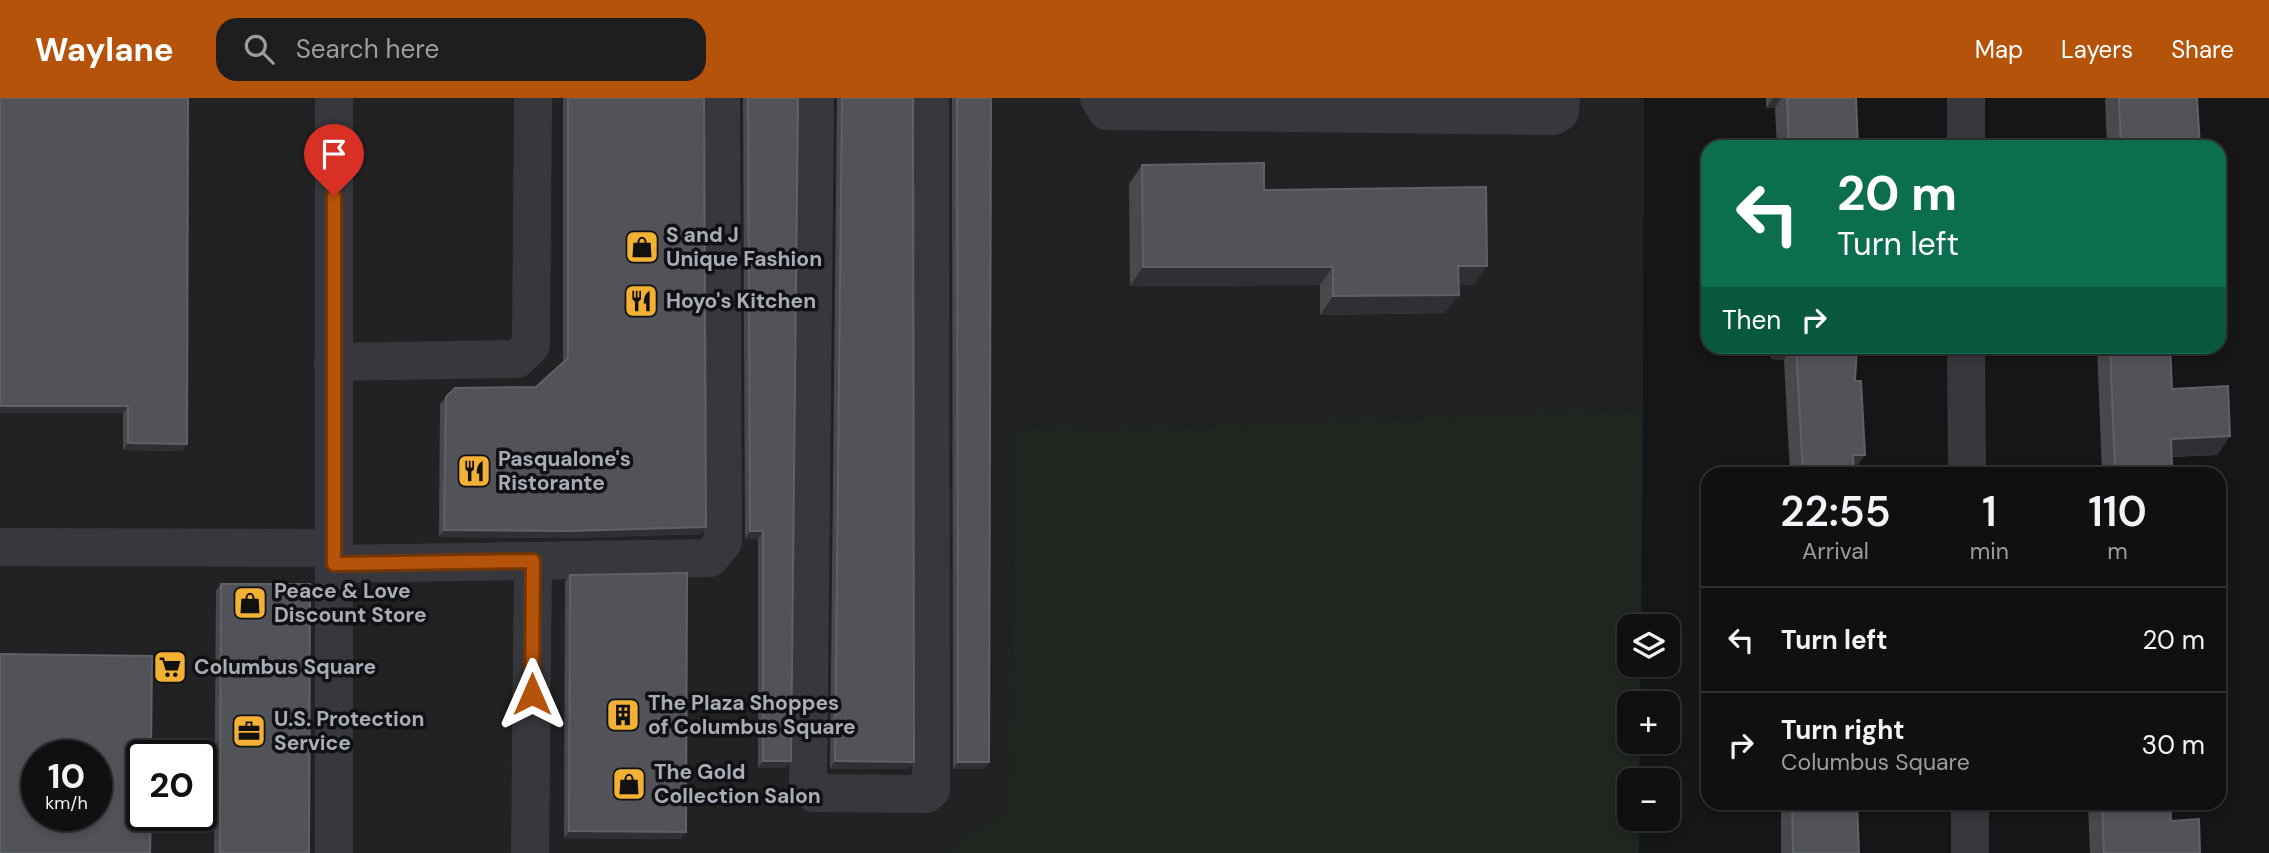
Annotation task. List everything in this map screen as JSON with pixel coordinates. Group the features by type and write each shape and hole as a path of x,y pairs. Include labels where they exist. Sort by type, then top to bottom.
{"street":[{"path":"334,98 334,853"},
{"path":"333,362 517,359 531,345 533,98"},
{"path":"0,547 533,561 710,558 723,542 722,98"},
{"path":"815,98 808,785 814,793 926,793 931,790 930,98"},
{"path":"1099,98 1107,111 1553,116 1560,112 1561,98"},
{"path":"1966,98 1966,140"},
{"path":"1966,354 1967,467"},
{"path":"530,853 533,561"},
{"path":"1970,810 1970,853"}],"shaded area":[{"path":"0,98 1644,98 1643,409 1095,430 1029,425 1015,435 1009,797 1003,814 966,836 946,853 0,853"},
{"path":"1643,409 1641,614 1617,614 1617,677 1641,677 1640,691 1617,691 1617,754 1640,754 1639,768 1617,768 1617,831 1639,831 1639,853 946,853 966,836 1003,814 1009,797 1015,434 1029,425 1095,430"}],"building":[{"path":"0,98 188,98 187,444 128,443 128,406 0,406"},
{"path":"568,98 704,98 706,527 570,531 444,530 446,397 455,388 536,387 568,358"},
{"path":"748,98 798,98 791,761 763,761 763,531 750,531"},
{"path":"842,98 913,98 914,762 835,761"},
{"path":"957,98 991,98 989,762 958,762"},
{"path":"1787,98 1856,98 1858,140 1789,140"},
{"path":"2119,98 2197,98 2200,140 2121,140"},
{"path":"1264,163 1264,190 1486,187 1487,266 1458,266 1459,295 1333,296 1333,267 1143,267 1142,165"},
{"path":"1796,354 1857,354 1855,381 1861,381 1865,455 1853,455 1854,467 1803,467"},
{"path":"2110,354 2170,354 2172,389 2228,386 2230,436 2171,439 2172,467 2115,467"},
{"name":"The Plaza Shoppes of Columbus Square","path":"687,573 686,832 569,831 570,575"},
{"path":"221,584 310,584 309,853 220,853"},
{"path":"0,654 152,656 151,740 126,740 126,831 151,831 150,853 0,853"},
{"path":"1792,810 1857,810 1859,853 1793,853"},
{"path":"2102,810 2170,810 2171,821 2199,819 2200,853 2104,853"}],"place":[{"name":"S and J Unique Fashion","path":"642,247"},
{"name":"Hoyo's Kitchen","path":"641,301"},
{"name":"Pasqualone's Ristorante","path":"474,471"},
{"name":"Peace & Love Discount Store","path":"250,603"},
{"name":"Columbus Square","path":"170,667"},
{"name":"The Plaza Shoppes of Columbus Square","path":"623,715"},
{"name":"U.S. Protection Service","path":"249,731"},
{"name":"The Gold Collection Salon","path":"629,784"}],"route":[{"path":"334,196 334,564 533,561 532,694"}]}
